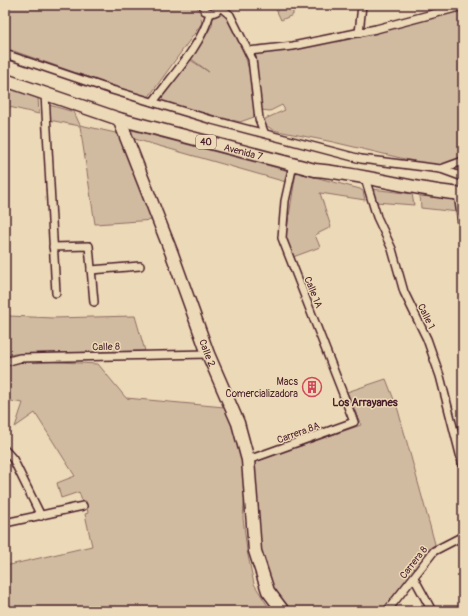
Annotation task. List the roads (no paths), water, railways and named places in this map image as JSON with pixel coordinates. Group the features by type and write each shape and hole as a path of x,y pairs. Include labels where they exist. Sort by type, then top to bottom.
{"main road":[{"name":"Avenida 7","path":"5,80 119,119 293,165 315,170 337,172 404,186 461,194"},
{"name":"Calle 2","path":"119,119 172,254 208,354 238,423 248,460 255,551 268,591 282,611"}],"street":[{"path":"203,5 205,11 210,13 217,11 219,5 230,15 249,50 252,59 259,119 264,132"},
{"path":"359,32 362,5"},
{"path":"249,50 293,46 359,32 463,6"},
{"path":"153,102 197,42 207,24 210,13"},
{"path":"5,54 212,120 264,132 361,159 441,169 463,177"},
{"path":"45,94 56,293"},
{"path":"441,169 463,161"},
{"name":"Calle 1A","path":"293,165 285,202 282,238 354,422"},
{"name":"Calle 1","path":"365,178 377,217 392,248 404,292 427,339 440,376 463,466"},
{"path":"461,194 463,231"},
{"path":"53,247 88,246 94,302"},
{"path":"91,270 140,266"},
{"name":"Calle 8","path":"5,362 20,358 208,354"},
{"name":"Carrera 8A","path":"248,460 354,422"},
{"path":"5,450 13,459 41,516"},
{"path":"5,523 83,506"},
{"name":"Carrera 8","path":"387,611 414,578 434,550 463,536"},
{"path":"414,578 432,611"}],"place":[{"name":"Macs Comercializadora","path":"312,387"}],"district":[{"name":"Los Arrayanes","path":"365,402"}]}
